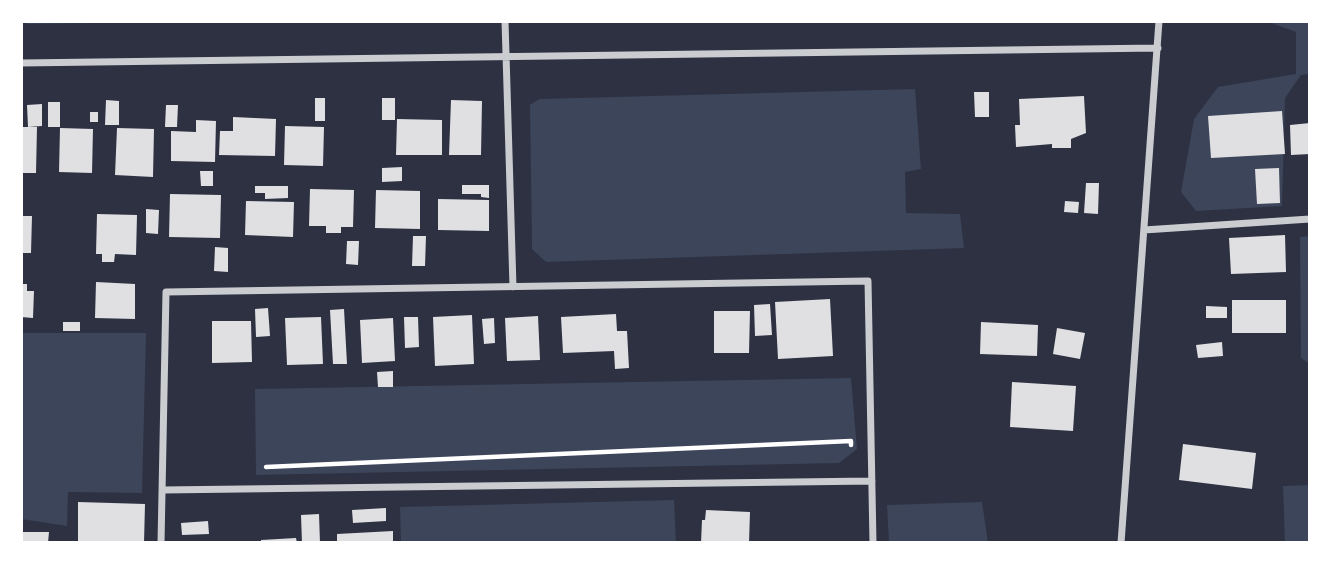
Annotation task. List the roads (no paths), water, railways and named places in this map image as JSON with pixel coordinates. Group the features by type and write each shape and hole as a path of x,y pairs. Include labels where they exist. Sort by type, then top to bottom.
{"street":[{"path":"505,21 513,287"},
{"path":"1121,543 1159,21"},
{"path":"21,64 1158,48"},
{"path":"1144,230 1310,219"},
{"path":"161,543 166,292 868,281 873,543"},
{"path":"163,490 872,481"}]}
